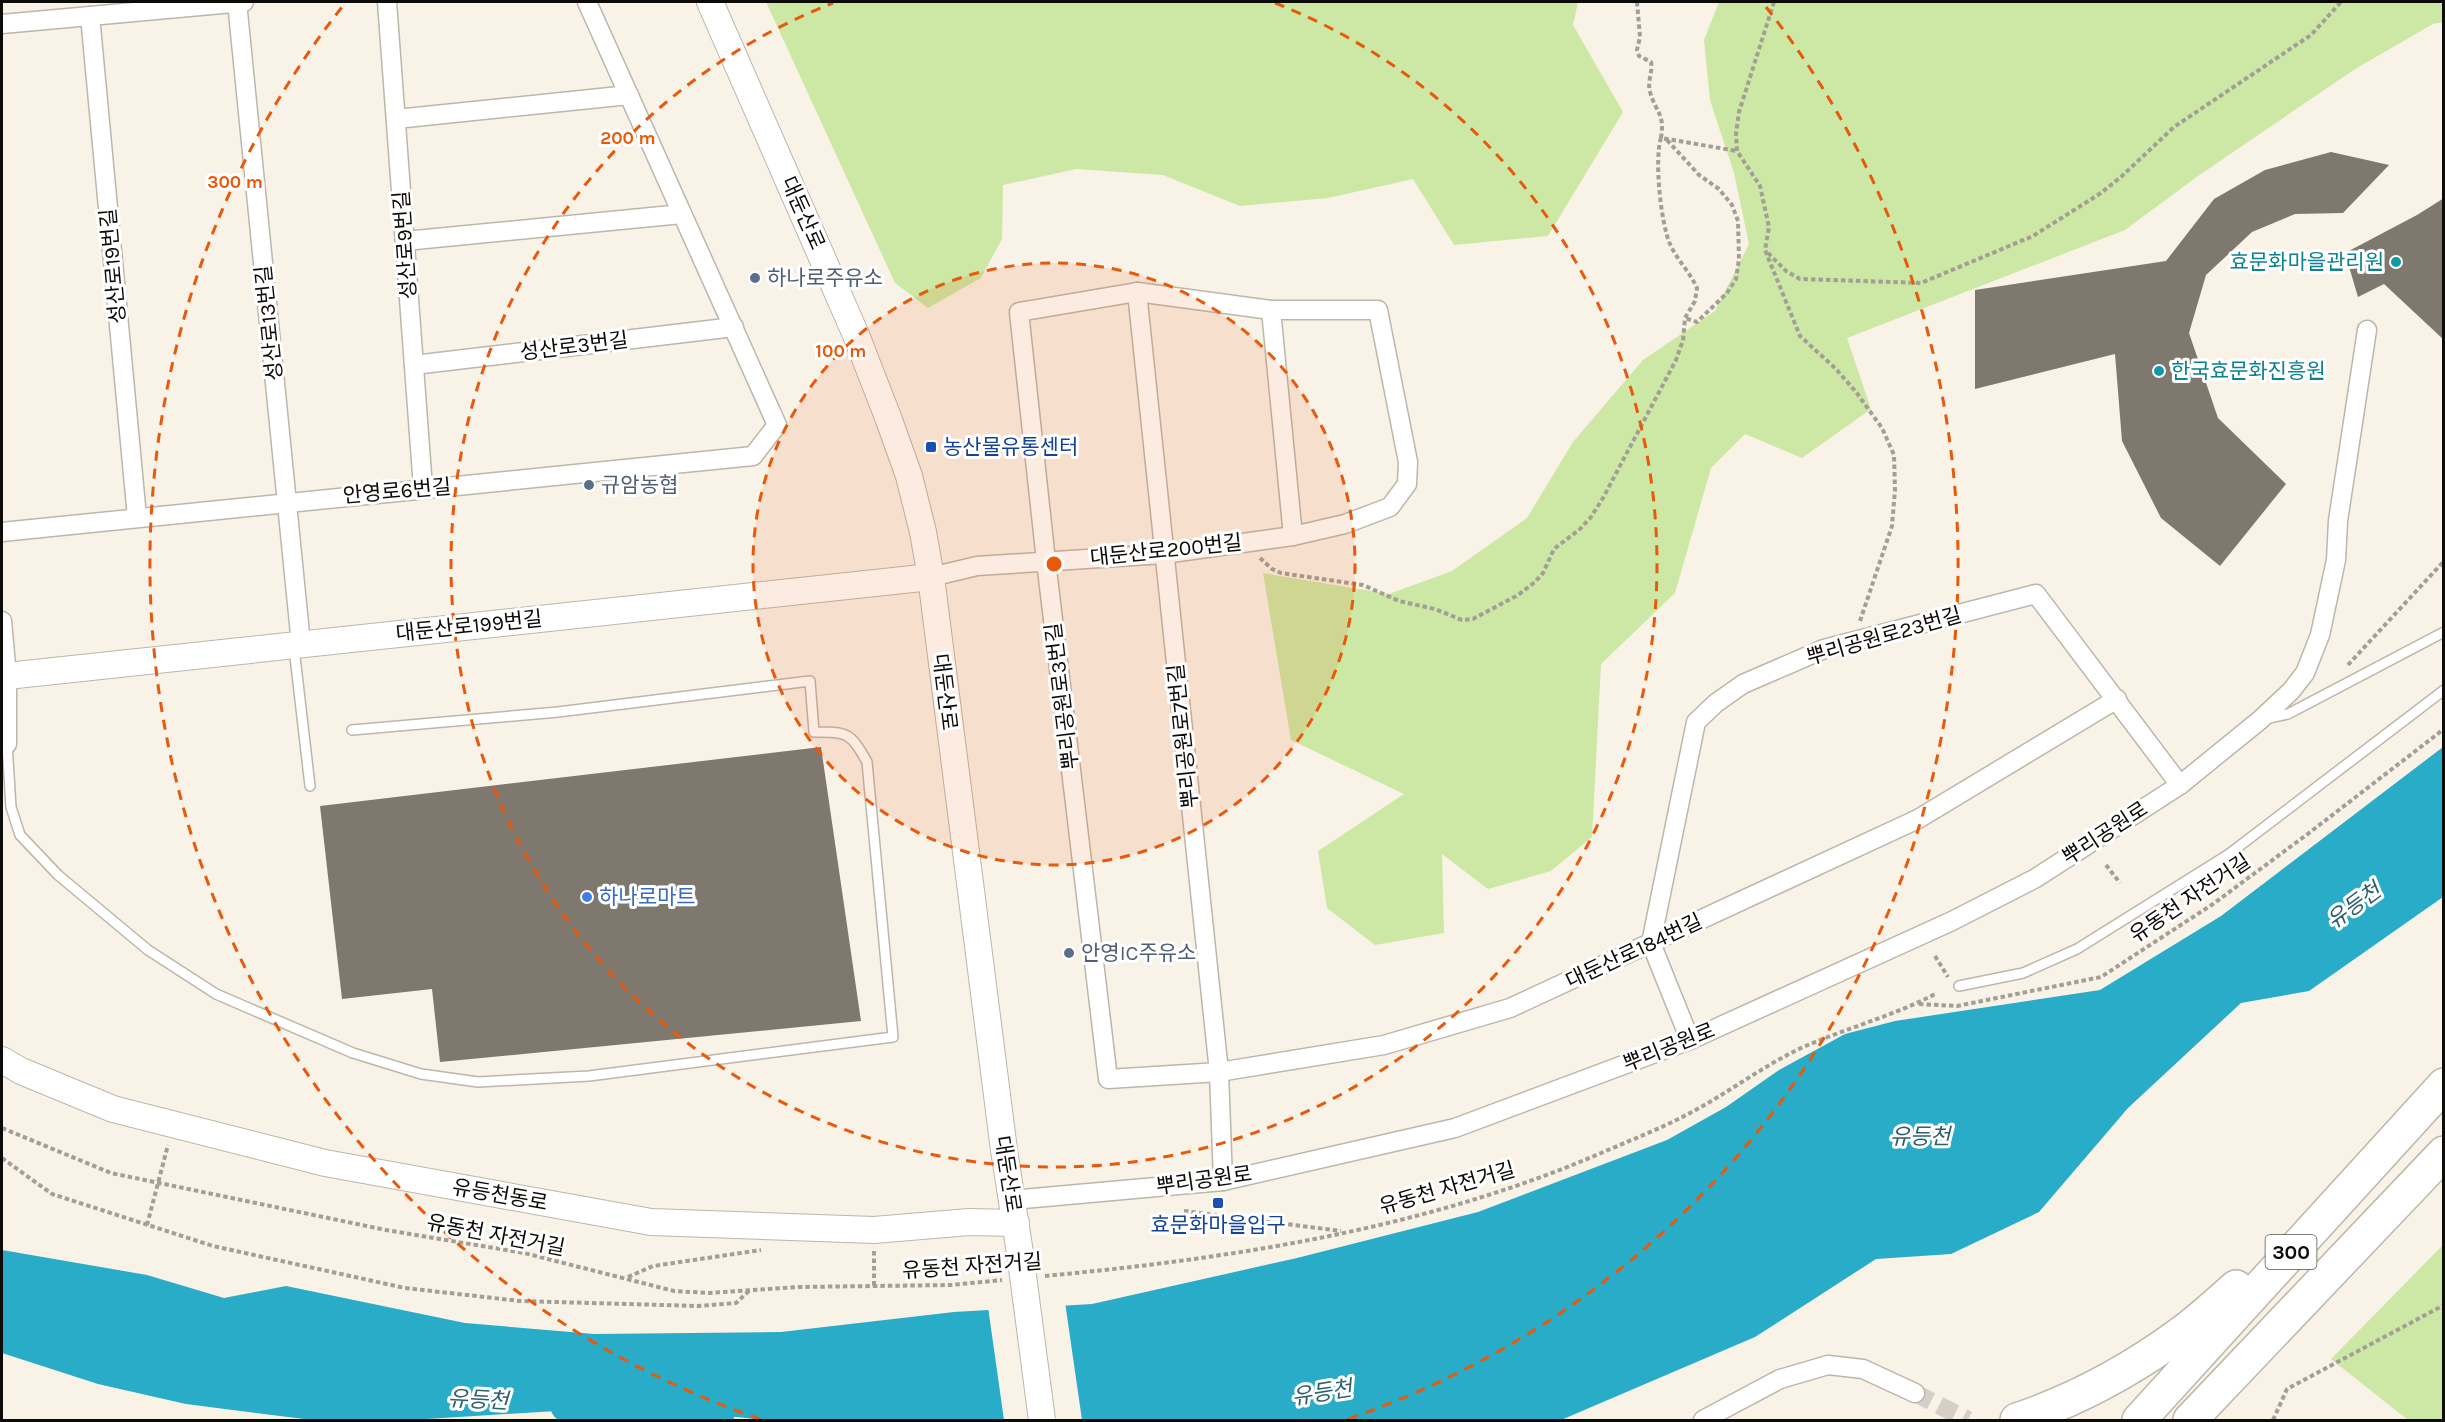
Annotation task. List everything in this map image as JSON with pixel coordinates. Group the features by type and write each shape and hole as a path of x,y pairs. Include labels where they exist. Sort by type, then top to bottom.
{"highway":[{"name":"300","path":"2139,1420 2444,1085"},
{"name":"300","path":"2190,1420 2444,1153"},
{"path":"2017,1420 2049,1409 2122,1372 2184,1332 2340,1198"}],"main road":[{"name":"대둔산로","path":"710,2 856,335 890,420 909,476 923,532 931,577 1042,1420"},
{"name":"대둔산로199번길","path":"4,676 931,577"},
{"name":"유등천동로","path":"2,1060 21,1071 113,1109 325,1163 651,1222 874,1230 969,1222 1014,1212"}],"street":[{"name":"성산로13번길","path":"237,2 286,501 297,644"},
{"path":"2,24 244,2"},
{"name":"성산로9번길","path":"387,2 423,488"},
{"path":"587,2 734,327"},
{"name":"성산로19번길","path":"90,16 137,517"},
{"path":"396,119 628,94"},
{"path":"405,241 682,214"},
{"name":"대둔산로200번길","path":"931,577 976,566 1164,554 1293,536 1345,524 1390,507 1407,484 1408,462 1378,310 1270,310 1137,292 1019,312"},
{"name":"뿌리공원로7번길","path":"1137,292 1219,1072 1223,1181"},
{"path":"1270,310 1293,536"},
{"name":"뿌리공원로3번길","path":"1019,312 1046,561 1108,1079"},
{"name":"안영로6번길","path":"2,531 753,456 777,425 734,327"},
{"name":"성산로3번길","path":"414,365 734,327"},
{"name":"뿌리공원로","path":"1014,1212 1223,1181 1455,1128 1690,1040 1952,921 2036,878 2180,784 2260,720 2291,691 2305,673 2320,634 2336,560 2338,521 2367,330"},
{"name":"뿌리공원로23번길","path":"1651,943 1696,722 1716,703 1743,684 1824,649 2036,594 2180,784"},
{"path":"2,621 7,744"},
{"name":"대둔산로184번길","path":"1108,1079 1219,1072 1384,1045 1510,1008 1918,819 2117,699"},
{"path":"1651,943 1690,1040"},
{"path":"1703,1420 1780,1379 1827,1365 1863,1369 1915,1393"}],"lane":[{"path":"2260,720 2288,714 2434,635 2444,632"},
{"path":"297,644 310,786"},
{"path":"7,744 11,807 20,834 58,875 148,950 216,994 353,1053 421,1074 478,1083 589,1076 893,1037 867,762 855,742 843,732 814,732 810,681 558,711 352,730"},
{"path":"1959,986 2023,973 2078,949 2229,854 2444,690"}],"path":[{"path":"1248,542 1264,563 1281,573 1363,585 1399,601 1435,609 1462,620 1473,619 1485,614 1535,582 1543,573 1554,549 1580,530 1591,517 1676,360 1683,340 1685,318 1695,301 1697,288 1671,247 1665,232 1658,160 1658,147 1664,123 1650,93 1651,62 1639,56 1637,50 1640,37 1637,2"},
{"path":"1774,2 1739,112 1736,134 1737,151 1760,186 1769,227 1765,250 1800,336 1835,368 1856,392 1882,428 1894,455 1895,490 1892,526 1852,642"},
{"path":"1765,250 1786,271 1800,279 1921,283 2001,251 2033,236 2101,193 2174,127 2311,35 2341,2"},
{"path":"1661,138 1737,151"},
{"path":"1667,139 1699,175 1719,189 1732,205 1738,220 1739,259 1736,279 1727,293 1698,322 1685,318"},
{"path":"2345,668 2444,561"},
{"name":"유동천 자전거길","path":"1917,1004 1957,1005 2101,977 2213,904 2309,834 2444,729"},
{"path":"2106,865 2120,883"},
{"path":"1935,956 1948,977"},
{"name":"유동천 자전거길","path":"1035,1277 1214,1257 1414,1217 1509,1187 1605,1151 1690,1113 1800,1048 1917,1004 1937,993"},
{"path":"147,1225 173,1124"},
{"name":"유동천 자전거길","path":"2,1128 111,1173 386,1230 524,1253 674,1291 709,1293 951,1285 1011,1279"},
{"path":"2,1158 52,1194 147,1225 213,1246 405,1288 520,1301 698,1306 736,1303 750,1290"},
{"path":"1184,1211 1345,1232"},
{"path":"874,1230 874,1286"},
{"path":"628,1278 653,1266 764,1250"},
{"path":"2274,1420 2287,1389 2444,1305"}],"green space":[{"path":"766,2 1578,2 1573,25 1623,112 1548,236 1454,245 1413,179 1328,198 1240,206 1163,175 1076,169 1003,185 1002,239 981,278 928,308 895,283"},
{"path":"1719,2 2443,2 2444,22 2433,24 2355,69 2198,176 2125,230 1847,338 1871,409 1802,458 1745,434 1711,468 1675,593 1601,664 1592,837 1551,871 1488,889 1442,854 1444,933 1375,945 1327,908 1318,851 1404,794 1291,740 1263,573 1389,594 1452,571 1527,518 1573,442 1643,360 1715,311 1749,244 1734,173 1710,100 1704,40"},
{"path":"2443,1245 2443,1420 2408,1420 2331,1359"}],"water":[{"name":"유등천","path":"2443,747 2443,897 2309,991 2241,1003 2128,1108 2039,1212 1951,1254 1876,1259 1755,1337 1561,1420 764,1420 635,1406 411,1420 312,1420 186,1404 98,1384 2,1353 2,1250 147,1275 224,1298 286,1286 465,1323 594,1334 781,1332 954,1312 1092,1304 1297,1258 1478,1212 1667,1140 1726,1107 1779,1070 1845,1034 1895,1021 2100,990 2221,916"}],"pier":[{"path":"1065,1302 1082,1420 1004,1420 988,1307"}],"building":[{"name":"한국효문화진흥원","path":"2331,152 2389,165 2343,213 2295,214 2252,232 2206,275 2189,333 2218,418 2286,484 2220,566 2161,518 2122,441 2115,354 1975,389 1975,290 2166,261 2214,199 2265,170"},
{"name":"효문화마을관리원","path":"2444,198 2444,340 2384,284 2358,297 2345,253"},
{"name":"하나로마트","path":"821,747 861,1021 440,1062 432,989 342,999 320,806"}],"waterway":[{"name":"유등천","path":"568,1405 717,1412"}],"tunnel":[{"path":"1915,1393 1968,1420"}],"place":[{"name":"효문화마을관리원","path":"2396,262"},
{"name":"하나로주유소","path":"755,278"},
{"name":"한국효문화진흥원","path":"2159,371"},
{"name":"농산물유통센터","path":"931,447"},
{"name":"규암농협","path":"589,485"},
{"name":"하나로마트","path":"587,897"},
{"name":"안영IC주유소","path":"1069,953"},
{"name":"효문화마을입구","path":"1218,1203"}]}
